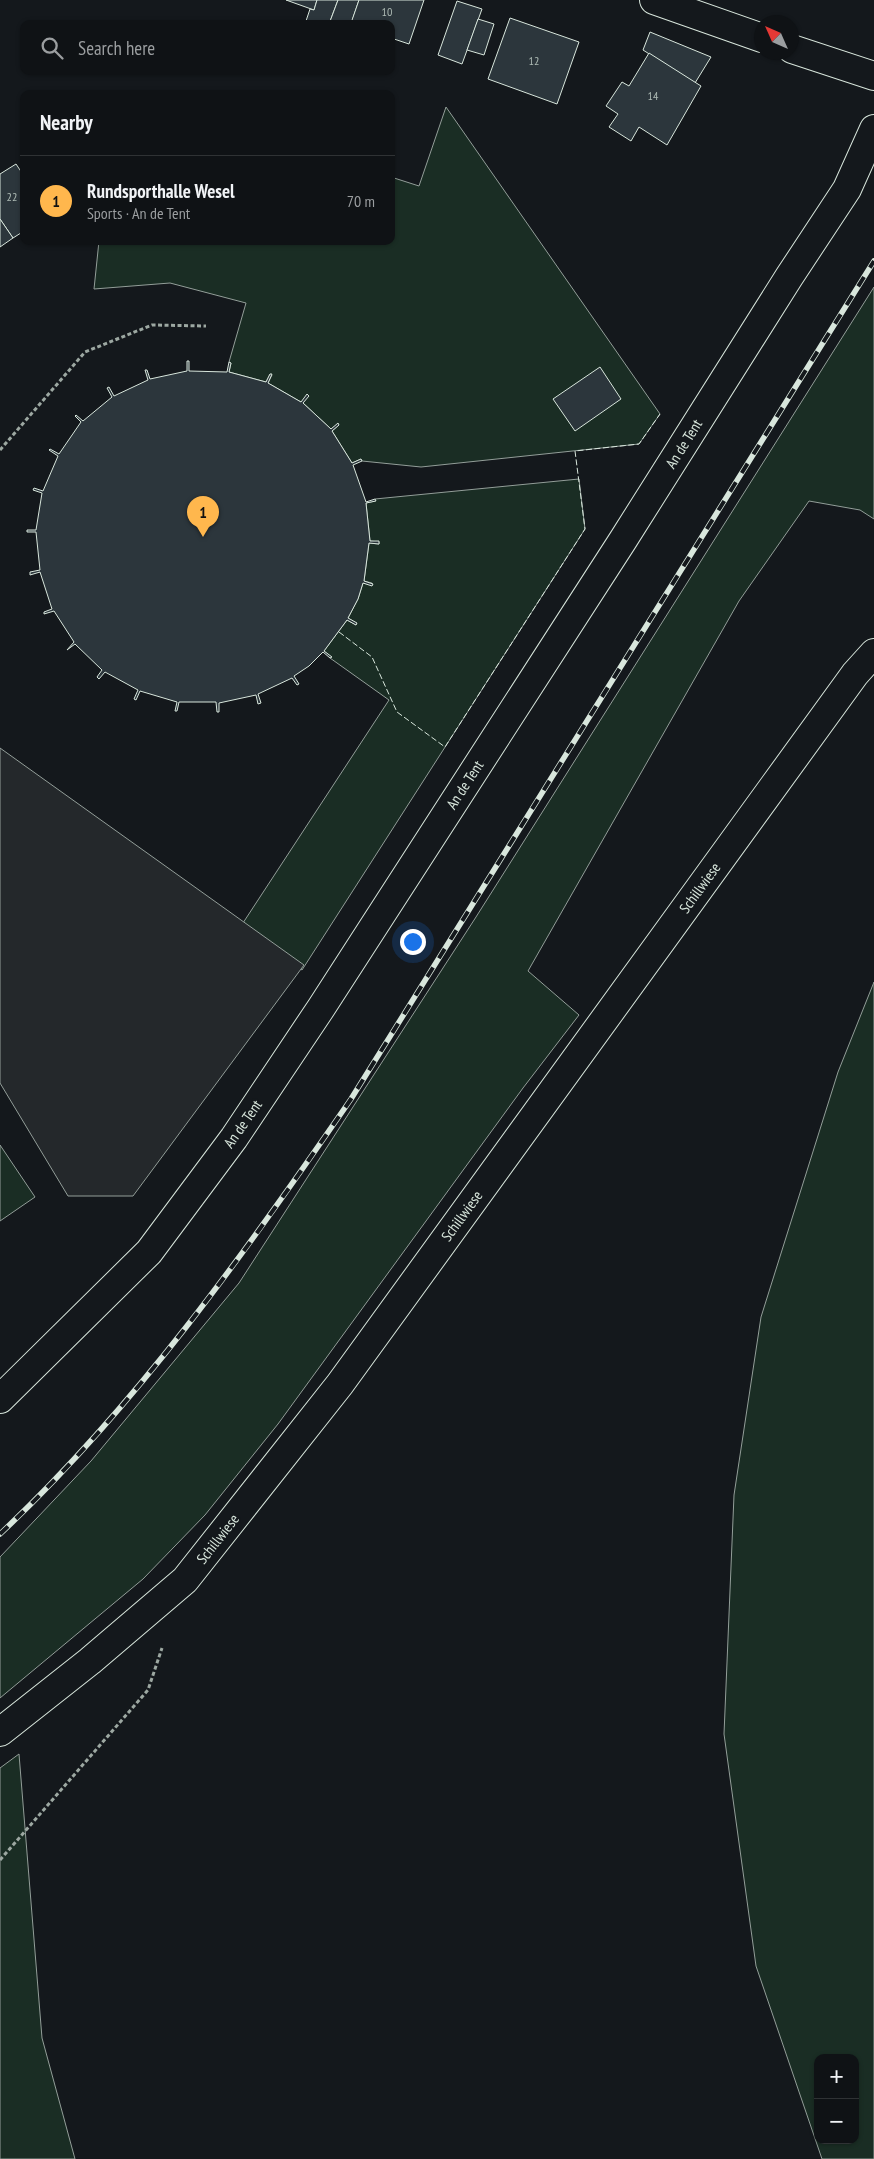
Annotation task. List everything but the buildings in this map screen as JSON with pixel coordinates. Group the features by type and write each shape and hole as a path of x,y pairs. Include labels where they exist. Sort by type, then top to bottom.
{"street":[{"path":"654,0 754,35"},
{"path":"799,51 874,76"},
{"name":"An de Tent","path":"0,1399 149,1252 234,1138 321,1008 623,540 789,277 847,190 874,129"},
{"name":"Schillwiese","path":"0,1732 90,1661 185,1580 340,1384 855,674 874,653"}],"path":[{"path":"0,450 84,352 152,325 206,326"},
{"path":"0,1860 148,1690 163,1644"}],"green space":[{"path":"446,107 660,414 639,444 421,467 362,461 361,459 352,463 332,431 339,425 331,429 303,403 308,396 301,402 268,383 272,375 270,374 266,382 229,372 231,363 229,362 246,303 170,283 94,289 99,245 395,245 395,178 419,186"},
{"path":"874,287 874,519 860,510 809,501 739,601 528,971 579,1015 523,1088 278,1424 205,1515 143,1579 0,1698 0,1557 91,1461 239,1283 476,917"},
{"path":"579,479 585,529 302,970 241,926 389,700 330,658 324,651 347,620 356,625 356,623 348,618 358,599 363,583 372,585 372,583 364,581 369,543 379,544 379,542 370,541 366,503 375,501 375,499"},
{"path":"874,982 874,2159 822,2159 817,2144 859,2144 859,2054 814,2054 814,2136 756,1966 724,1734 734,1495 761,1317 838,1072"},
{"path":"0,1145 35,1197 0,1221"},
{"path":"19,1754 42,2038 75,2159 0,2159 0,1768"}],"shaded area":[{"path":"0,748 304,965 133,1196 68,1196 0,1083"}],"railway":[{"path":"0,1534 50,1485 143,1381 229,1271 351,1099 874,261"}],"fence":[{"path":"339,632 372,657 397,712 445,747 585,529 575,451 639,444 660,414"}],"place":[{"name":"Rundsporthalle Wesel","path":"203,537"}]}
